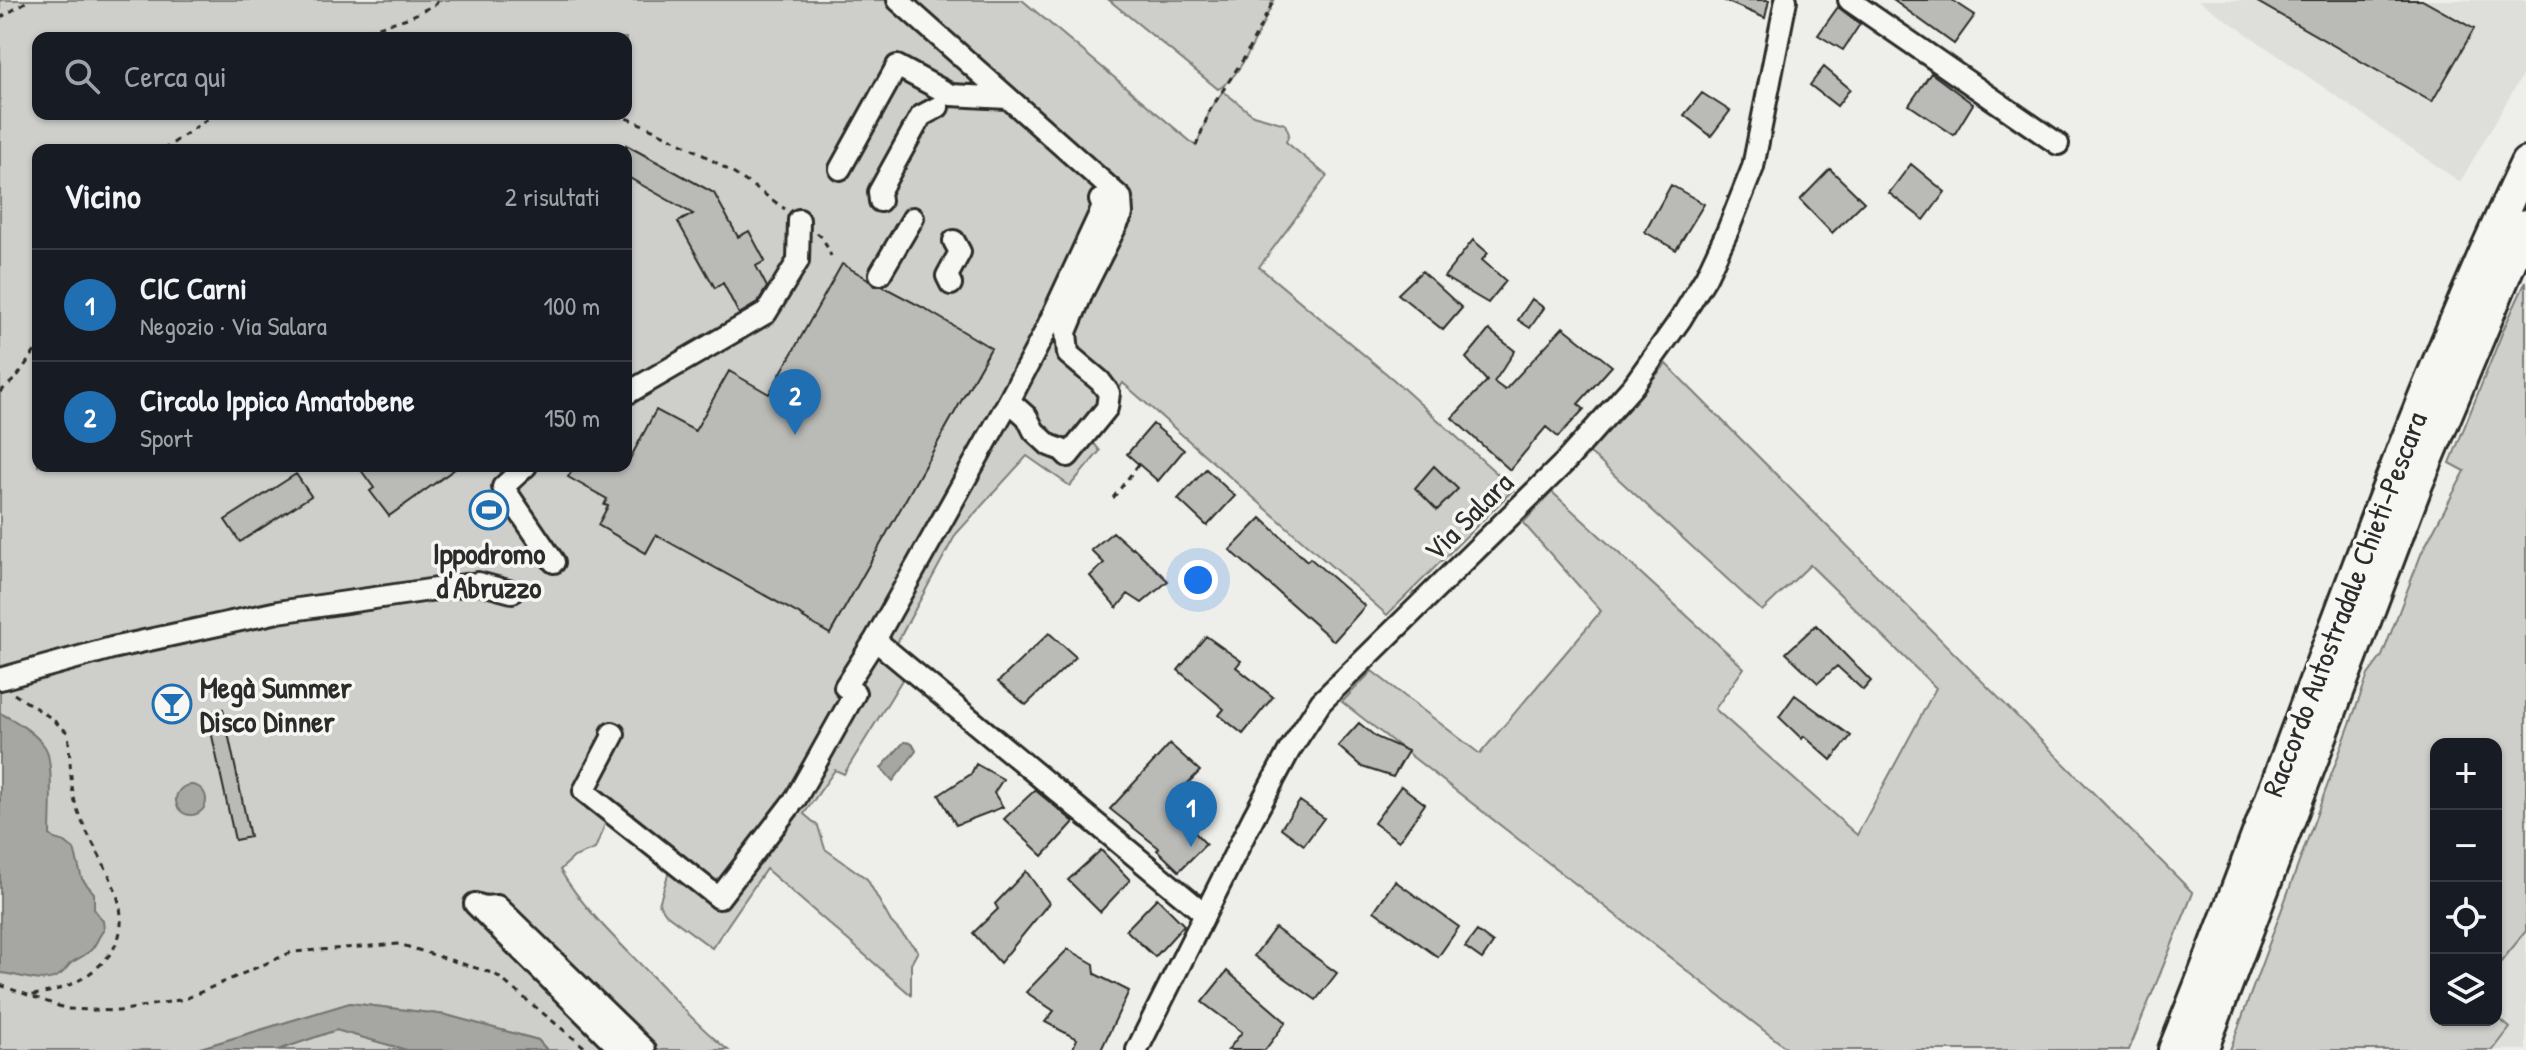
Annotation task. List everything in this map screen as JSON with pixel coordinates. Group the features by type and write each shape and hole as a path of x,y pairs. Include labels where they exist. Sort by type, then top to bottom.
{"highway":[{"name":"Raccordo Autostradale Chieti-Pescara","path":"2174,1050 2383,497 2451,329 2526,163"},
{"name":"Raccordo Autostradale Chieti-Pescara","path":"2202,1050 2417,484 2526,225"}],"street":[{"path":"898,0 1121,198 1122,214 1066,332 1068,354 1100,381 1109,393 1107,408 1068,456 1049,445 1034,431 1027,417 1009,401"},
{"name":"Via Salara","path":"1137,1050 1289,751 1321,702 1575,451 1633,386 1680,320 1706,277 1753,167 1786,0"},
{"path":"1849,0 2058,144"},
{"path":"840,169 897,66 951,95 1007,98"},
{"path":"880,201 879,192 921,116 938,107"},
{"path":"612,733 584,791 719,898 796,798 855,693 845,687 875,640 1009,401 1103,207 1100,200"},
{"path":"880,274 913,218"},
{"path":"632,391 766,313 798,261 799,220"},
{"path":"951,284 947,276 960,252 954,241"},
{"path":"519,472 503,487 554,562"},
{"path":"6,686 112,648 278,612 478,583 512,592"},
{"path":"875,640 1205,914"},
{"path":"621,1050 475,904 497,906 645,1050"}],"path":[{"path":"0,18 29,0"},
{"path":"361,32 410,17 438,0"},
{"path":"1196,146 1210,110 1244,58 1274,0"},
{"path":"172,144 206,120"},
{"path":"629,120 684,143 752,185 823,238 831,256"},
{"path":"0,392 16,378 32,355"},
{"path":"1113,498 1139,464"},
{"path":"6,686 68,733 73,795 79,815 102,857 116,894 123,928 111,954 88,977 56,991 28,995"},
{"path":"0,985 67,1009 119,1011 185,999 292,952 399,944 495,974 588,1050"}],"shaded area":[{"name":"Ippodromo d'Abruzzo","path":"0,0 1022,0 1196,146 1210,110 1223,91 1253,115 1285,124 1289,134 1286,142 1327,176 1259,267 1394,380 1514,489 1387,615 1123,383 1107,408 1116,414 1093,442 1100,451 1070,486 1027,456 956,534 887,661 905,675 844,774 835,770 804,814 818,826 825,849 867,879 891,922 918,951 911,964 911,995 766,869 712,948 666,914 659,904 670,868 607,819 595,849 574,857 560,870 604,926 689,1015 728,1050 547,1050 538,1040 446,1015 350,1003 194,1050 0,1050"},
{"path":"1109,0 1274,0 1242,63 1226,84 1218,89"},
{"path":"2198,0 2526,0 2526,69 2460,182"},
{"path":"2526,281 2526,931 2502,961 2502,738 2430,738 2430,1026 2502,1026 2502,1021 2510,1028 2493,1050 2230,1050 2368,675 2382,656 2422,552 2465,471 2450,463"},
{"path":"1666,364 2193,893 2129,1050 1789,1050 1342,702 1372,671 1480,754 1601,611 1523,523 1552,492 1744,668 1715,709 1857,835 1936,688 1810,565 1762,611 1589,452"},
{"path":"0,713 25,728 45,747 51,776 50,835 74,849 82,879 94,893 94,909 103,921 104,930 91,950 54,978 31,979 0,973"},
{"path":"904,742 912,744 916,751 893,781 881,768"},
{"path":"191,785 202,789 206,800 202,811 191,815 180,811 176,800 180,789"},
{"path":"2526,931 2526,1050 2493,1050 2510,1028 2502,1021 2502,961"},
{"path":"350,1003 446,1015 538,1040 547,1050 407,1050 336,1030 278,1050 194,1050"},
{"path":"336,1030 407,1050 278,1050"}],"building":[{"path":"1723,0 1769,0 1765,18"},
{"path":"1893,0 1952,0 1975,15 1954,44"},
{"path":"2254,0 2422,0 2474,29 2432,102"},
{"path":"1838,7 1860,24 1843,50 1818,35"},
{"path":"1824,67 1850,89 1837,106 1810,85"},
{"path":"1931,73 1973,104 1954,135 1909,105"},
{"path":"1702,93 1730,111 1711,136 1684,115"},
{"path":"632,148 714,193 738,237 749,231 765,261 756,266 767,287 757,303 739,314 723,283 715,288 678,222 693,214 632,179"},
{"path":"1911,164 1945,192 1924,220 1889,193"},
{"path":"1830,169 1864,202 1832,233 1800,200"},
{"path":"1671,185 1704,204 1676,250 1645,232"},
{"path":"1473,240 1488,253 1482,260 1506,281 1488,303 1444,277"},
{"path":"842,264 874,286 882,286 922,307 991,348 830,634 656,535 646,553 598,525 608,506 604,505 607,499 568,477 571,472 632,472 632,455 656,410 695,431 729,371 769,394"},
{"path":"1422,271 1462,308 1443,330 1398,294"},
{"path":"1532,299 1544,308 1530,328 1518,320"},
{"path":"1563,327 1612,366 1578,404 1584,409 1558,437 1546,427 1510,470 1452,418 1487,381 1466,358 1489,330 1515,351 1494,382 1505,390"},
{"path":"1153,424 1184,450 1158,481 1127,454"},
{"path":"1434,466 1458,489 1437,510 1415,488"},
{"path":"1206,469 1235,496 1207,526 1178,499"},
{"path":"362,472 451,472 389,516 370,491 374,488"},
{"path":"296,474 311,496 240,542 225,520"},
{"path":"1261,518 1307,561 1310,558 1365,606 1334,641 1230,550"},
{"path":"1113,532 1168,581 1142,603 1128,594 1117,608 1090,576 1104,563 1091,550"},
{"path":"1816,625 1871,681 1863,690 1837,666 1818,683 1786,653"},
{"path":"1049,633 1076,657 1026,705 998,682"},
{"path":"1206,636 1241,661 1236,667 1273,697 1243,734 1219,715 1224,709 1178,670"},
{"path":"1795,695 1851,736 1831,760 1779,717"},
{"path":"223,709 250,837 235,840 207,713"},
{"path":"1359,723 1376,737 1408,751 1393,777 1362,767 1338,746"},
{"path":"1170,744 1200,771 1167,804 1206,844 1179,871 1157,850 1159,848 1110,809"},
{"path":"976,764 1003,779 994,793 1003,807 956,825 939,795 971,774"},
{"path":"1401,786 1425,804 1399,841 1374,823"},
{"path":"1035,790 1074,822 1043,856 1004,819"},
{"path":"1300,801 1324,818 1304,845 1281,828"},
{"path":"1101,850 1130,880 1100,912 1068,880"},
{"path":"1026,871 1049,903 1000,963 973,933 998,909 995,904"},
{"path":"1395,881 1459,927 1438,957 1374,911"},
{"path":"1157,898 1184,925 1155,957 1126,930"},
{"path":"1275,928 1337,973 1316,1000 1254,956"},
{"path":"1477,931 1493,943 1482,959 1465,947"},
{"path":"1068,949 1094,964 1095,974 1129,991 1101,1050 1072,1050 1077,1039 1045,1022 1054,1011 1026,992"},
{"path":"1227,971 1286,1022 1265,1050 1228,1050 1242,1032 1202,1002"}],"place":[{"name":"Circolo Ippico Amatobene","path":"795,435"},
{"name":"Ippodromo d'Abruzzo","path":"489,510"},
{"name":"Megà Summer Disco Dinner","path":"172,704"},
{"name":"CIC Carni","path":"1191,847"}]}
